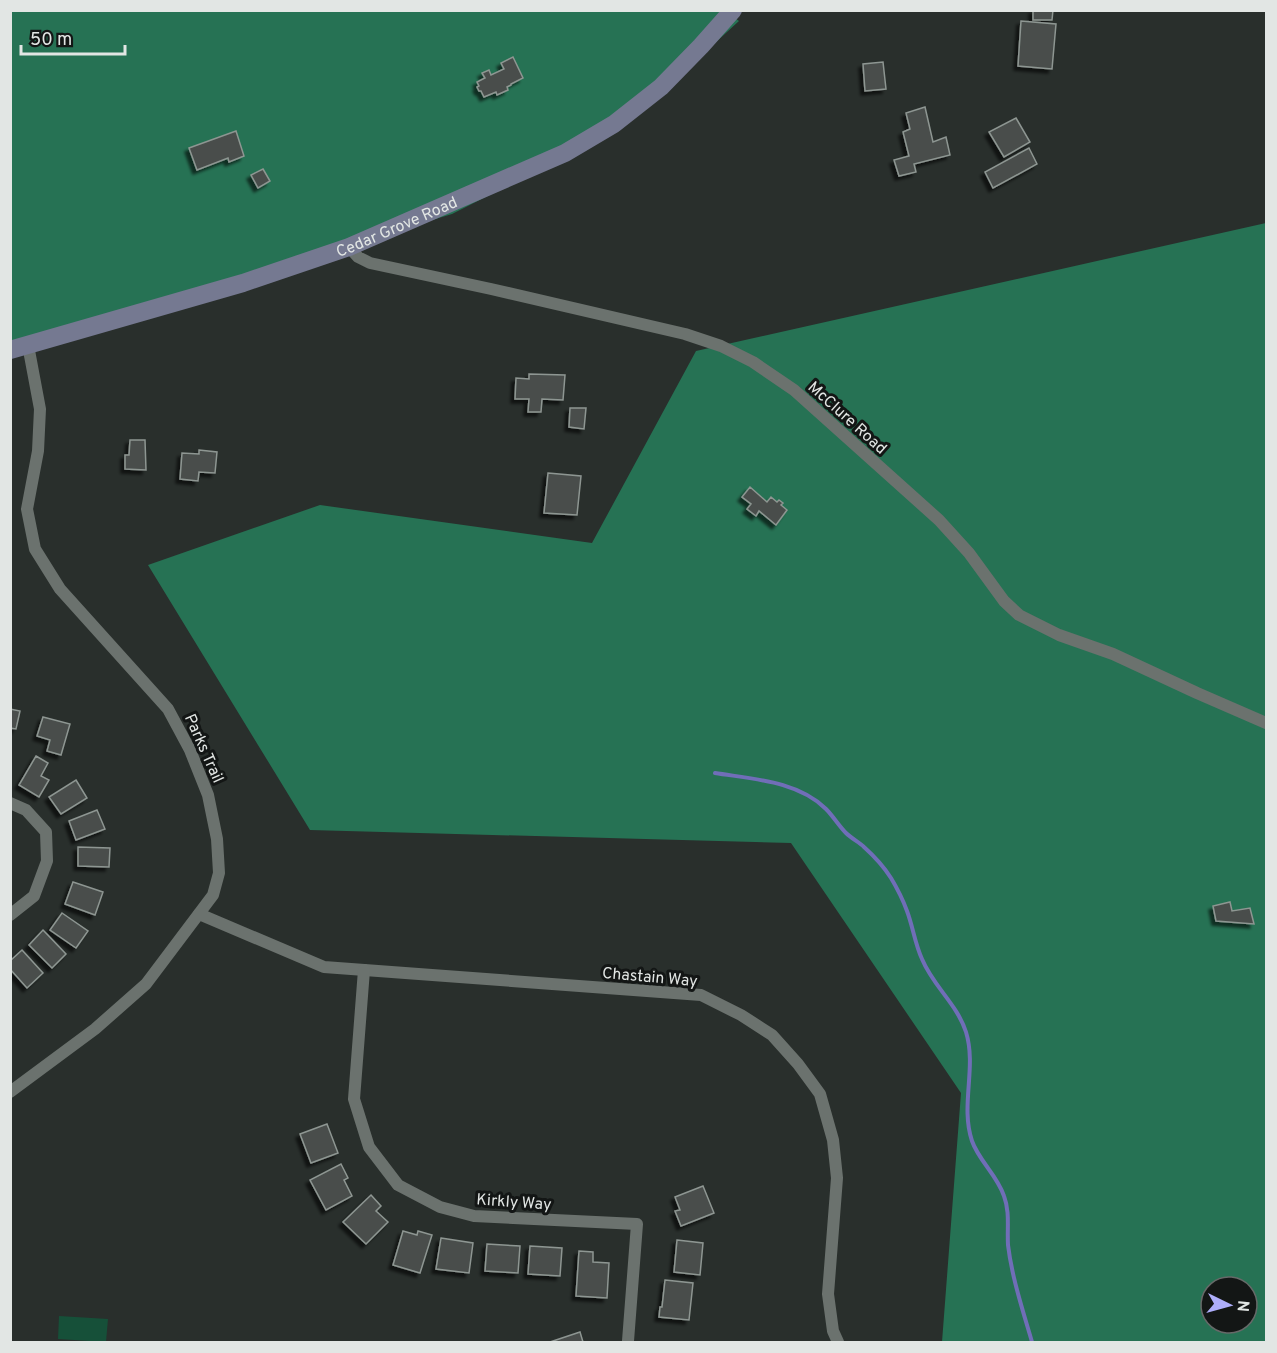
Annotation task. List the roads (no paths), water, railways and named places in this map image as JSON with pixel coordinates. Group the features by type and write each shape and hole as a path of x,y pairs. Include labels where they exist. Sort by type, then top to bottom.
{"main road":[{"name":"Cedar Grove Road","path":"19,348 243,283 349,247 565,153 614,124 661,87 733,10"}],"street":[{"name":"McClure Road","path":"349,247 358,257 370,263 685,334 721,346 753,362 794,390 939,520 969,553 1004,601 1019,615 1059,635 1113,654 1266,723"},
{"name":"Parks Trail","path":"10,1092 95,1029 146,984 213,896 219,873 217,839 208,795 190,750 168,709 60,589 35,549 27,509 38,451 40,409 19,348"},
{"path":"10,803 26,810 46,832 47,861 34,896 10,915"},
{"name":"Chastain Way","path":"199,914 324,967 700,995 741,1015 772,1035 798,1064 820,1094 832,1140 837,1178 828,1294 833,1331 838,1342"},
{"name":"Kirkly Way","path":"364,970 354,1100 369,1147 398,1185 440,1207 474,1216 637,1224 628,1341"}],"waterway":[{"path":"715,773 774,783 802,792 815,800 826,809 846,833 875,858 900,894 922,959 932,978 957,1013 966,1032 970,1059 969,1127 975,1148 997,1181 1006,1202 1010,1257 1032,1342"}]}
